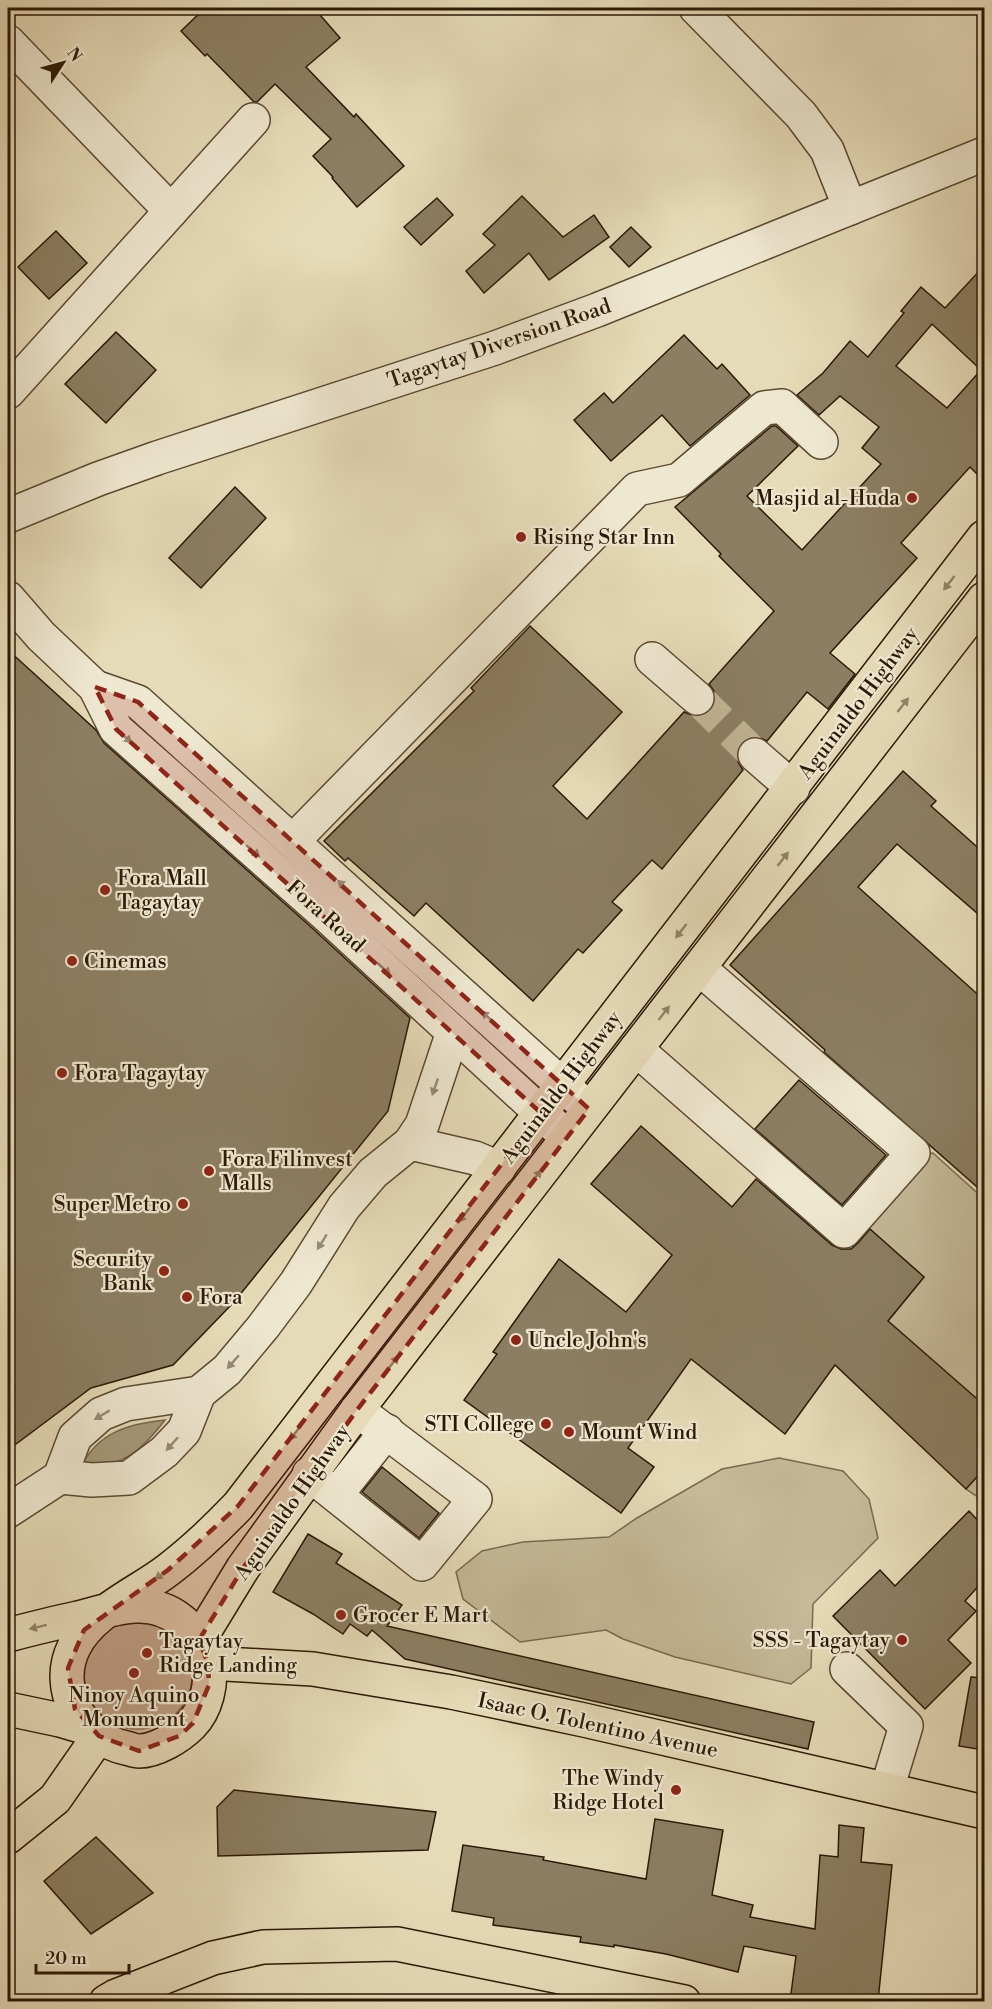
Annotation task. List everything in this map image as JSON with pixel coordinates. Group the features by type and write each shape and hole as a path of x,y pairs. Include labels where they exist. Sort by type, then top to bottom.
{"main road":[{"name":"Aguinaldo Highway","path":"110,1610 168,1570 216,1529 238,1506 984,537"},
{"name":"Aguinaldo Highway","path":"204,1652 243,1569 309,1474 984,598"},
{"path":"8,1635 110,1610 136,1606 151,1607 179,1618 190,1628 204,1652 209,1685 203,1707 193,1723 179,1736 162,1745 139,1751 115,1746 93,1732 60,1720 8,1709"},
{"path":"93,1732 75,1709 68,1689 68,1668 73,1648 84,1630 110,1610"},
{"name":"Isaac O. Tolentino Avenue","path":"204,1652 451,1692 984,1812"},
{"path":"8,1837 55,1799 93,1732"},
{"path":"106,2001 213,1958 263,1947 397,1944 684,2001"}],"street":[{"path":"696,8 801,115 827,150 850,208"},
{"path":"8,42 171,211"},
{"path":"9,387 253,120"},
{"name":"Tagaytay Diversion Road","path":"8,516 98,479 157,458 526,337 984,154"},
{"path":"294,840 637,489 679,480 764,408 782,406 821,442"},
{"name":"Fora Road","path":"8,597 41,636 95,687 116,729 326,915 567,1137"},
{"path":"652,659 697,698"},
{"name":"Fora Road","path":"95,687 138,702 294,840 589,1109"},
{"path":"755,755 793,788"},
{"path":"636,1049 844,1231 913,1153 699,968"},
{"path":"60,1477 92,1480 129,1478 164,1452 184,1431 199,1393 226,1370 263,1327 296,1283 351,1199 373,1173 410,1143 422,1125 453,1032"},
{"path":"498,1073 520,1047"},
{"path":"410,1143 475,1158 499,1168"},
{"path":"8,1511 60,1477 75,1437 101,1414 126,1404 199,1393"},
{"path":"309,1474 422,1564 475,1499 357,1410"},
{"path":"336,1495 387,1431"},
{"path":"847,1670 906,1726 887,1790"}],"highlighted area":[{"path":"95,687 138,702 589,1109 357,1410 243,1568 199,1640 208,1663 209,1685 193,1723 179,1736 139,1751 99,1736 75,1709 68,1668 84,1630 168,1570 238,1506 541,1113 116,729"}],"shaded area":[{"path":"933,1153 984,1199 984,1405 888,1321 924,1277 863,1223 923,1154"},
{"path":"165,1420 139,1449 120,1461 81,1466 106,1437 128,1427"},
{"path":"779,1458 843,1471 869,1499 878,1538 813,1604 811,1668 791,1684 675,1657 623,1639 606,1630 520,1642 463,1599 456,1572 482,1551 523,1542 609,1537 637,1518 722,1469"},
{"path":"984,1469 984,1501 966,1489"},
{"path":"138,1621 159,1625 176,1637 188,1654 192,1675 188,1696 176,1713 159,1725 138,1729 117,1725 100,1713 88,1696 84,1675 88,1654 100,1637 117,1625"}],"building":[{"path":"205,8 314,8 340,38 306,67 354,117 356,114 404,166 357,207 313,156 331,139 275,84 257,102 254,102 181,31"},
{"path":"522,196 563,237 594,215 609,237 549,280 529,253 484,293 466,271 495,245 483,234"},
{"path":"437,198 453,215 421,245 404,227"},
{"path":"631,227 651,247 629,267 610,247"},
{"path":"56,231 87,263 49,299 18,267"},
{"path":"984,266 984,481 970,467 901,543 917,558 830,653 855,674 828,709 807,692 767,741 758,737 749,737 741,742 737,752 738,762 743,770 662,869 652,860 612,902 622,910 583,953 578,949 533,1001 426,903 414,916 348,858 345,861 324,841 474,691 471,688 530,626 622,712 553,786 587,819 684,712 694,716 704,715 711,711 715,701 714,691 709,684 774,611 719,556 721,554 675,507 772,426 776,426 798,446 747,496 802,550 881,464 862,448 879,427 840,396 819,415 797,395 823,373 850,341 868,357 904,313 901,311 921,287 945,308","holes":["932,324 981,370 947,408 896,366"]},
{"path":"116,332 156,370 106,423 65,384"},
{"path":"684,335 717,369 722,364 750,395 690,446 662,415 611,461 574,420 604,393 613,403"},
{"path":"235,487 266,518 201,588 169,558"},
{"name":"Fora","path":"8,650 96,730 104,743 410,1018 388,1111 234,1302 173,1365 91,1388 8,1450"},
{"path":"903,771 936,801 931,806 984,853 984,919 897,844 858,887 984,1000 984,1193 824,1052 825,1050 730,965"},
{"path":"799,1080 886,1155 842,1205 755,1129"},
{"path":"641,1126 732,1207 756,1179 832,1245 841,1249 851,1249 870,1229 924,1277 888,1321 984,1405 984,1469 966,1489 835,1365 785,1434 691,1359 628,1448 654,1467 621,1513 464,1400 497,1354 493,1352 559,1259 626,1312 672,1255 591,1184"},
{"path":"382,1467 439,1513 419,1538 362,1492"},
{"path":"969,1511 984,1527 984,1580 965,1601 976,1611 948,1640 971,1663 925,1709 833,1616 880,1570 895,1586"},
{"path":"308,1534 342,1554 336,1563 402,1605 387,1626 814,1722 808,1749 405,1659 372,1630 367,1636 350,1624 343,1634 273,1592"},
{"path":"971,1677 984,1678 984,1750 959,1746"},
{"path":"234,1790 436,1812 428,1850 218,1856 217,1807"},
{"path":"655,1819 723,1830 712,1895 753,1905 750,1917 815,1929 820,1855 838,1857 839,1825 864,1828 861,1862 892,1865 878,2001 790,2001 796,1956 744,1946 738,1972 666,1954 580,1942 581,1937 493,1925 494,1918 452,1911 463,1845 544,1857 543,1860 646,1879"},
{"path":"96,1837 153,1893 91,1934 44,1881"}],"tunnel":[{"path":"697,698 755,755"}],"place":[{"name":"Masjid al-Huda","path":"912,498"},
{"name":"Rising Star Inn","path":"521,537"},
{"name":"Fora Mall Tagaytay","path":"105,890"},
{"name":"Cinemas","path":"72,961"},
{"name":"Fora Tagaytay","path":"62,1073"},
{"name":"Fora Filinvest Malls","path":"209,1171"},
{"name":"Super Metro","path":"183,1204"},
{"name":"Security Bank","path":"164,1271"},
{"name":"Fora","path":"187,1297"},
{"name":"Uncle John's","path":"516,1340"},
{"name":"STI College","path":"546,1424"},
{"name":"Mount Wind","path":"569,1432"},
{"name":"Grocer E Mart","path":"341,1615"},
{"name":"SSS - Tagaytay","path":"902,1640"},
{"name":"Tagaytay Ridge Landing","path":"147,1653"},
{"name":"Ninoy Aquino Monument","path":"134,1673"},
{"name":"The Windy Ridge Hotel","path":"676,1790"}]}
